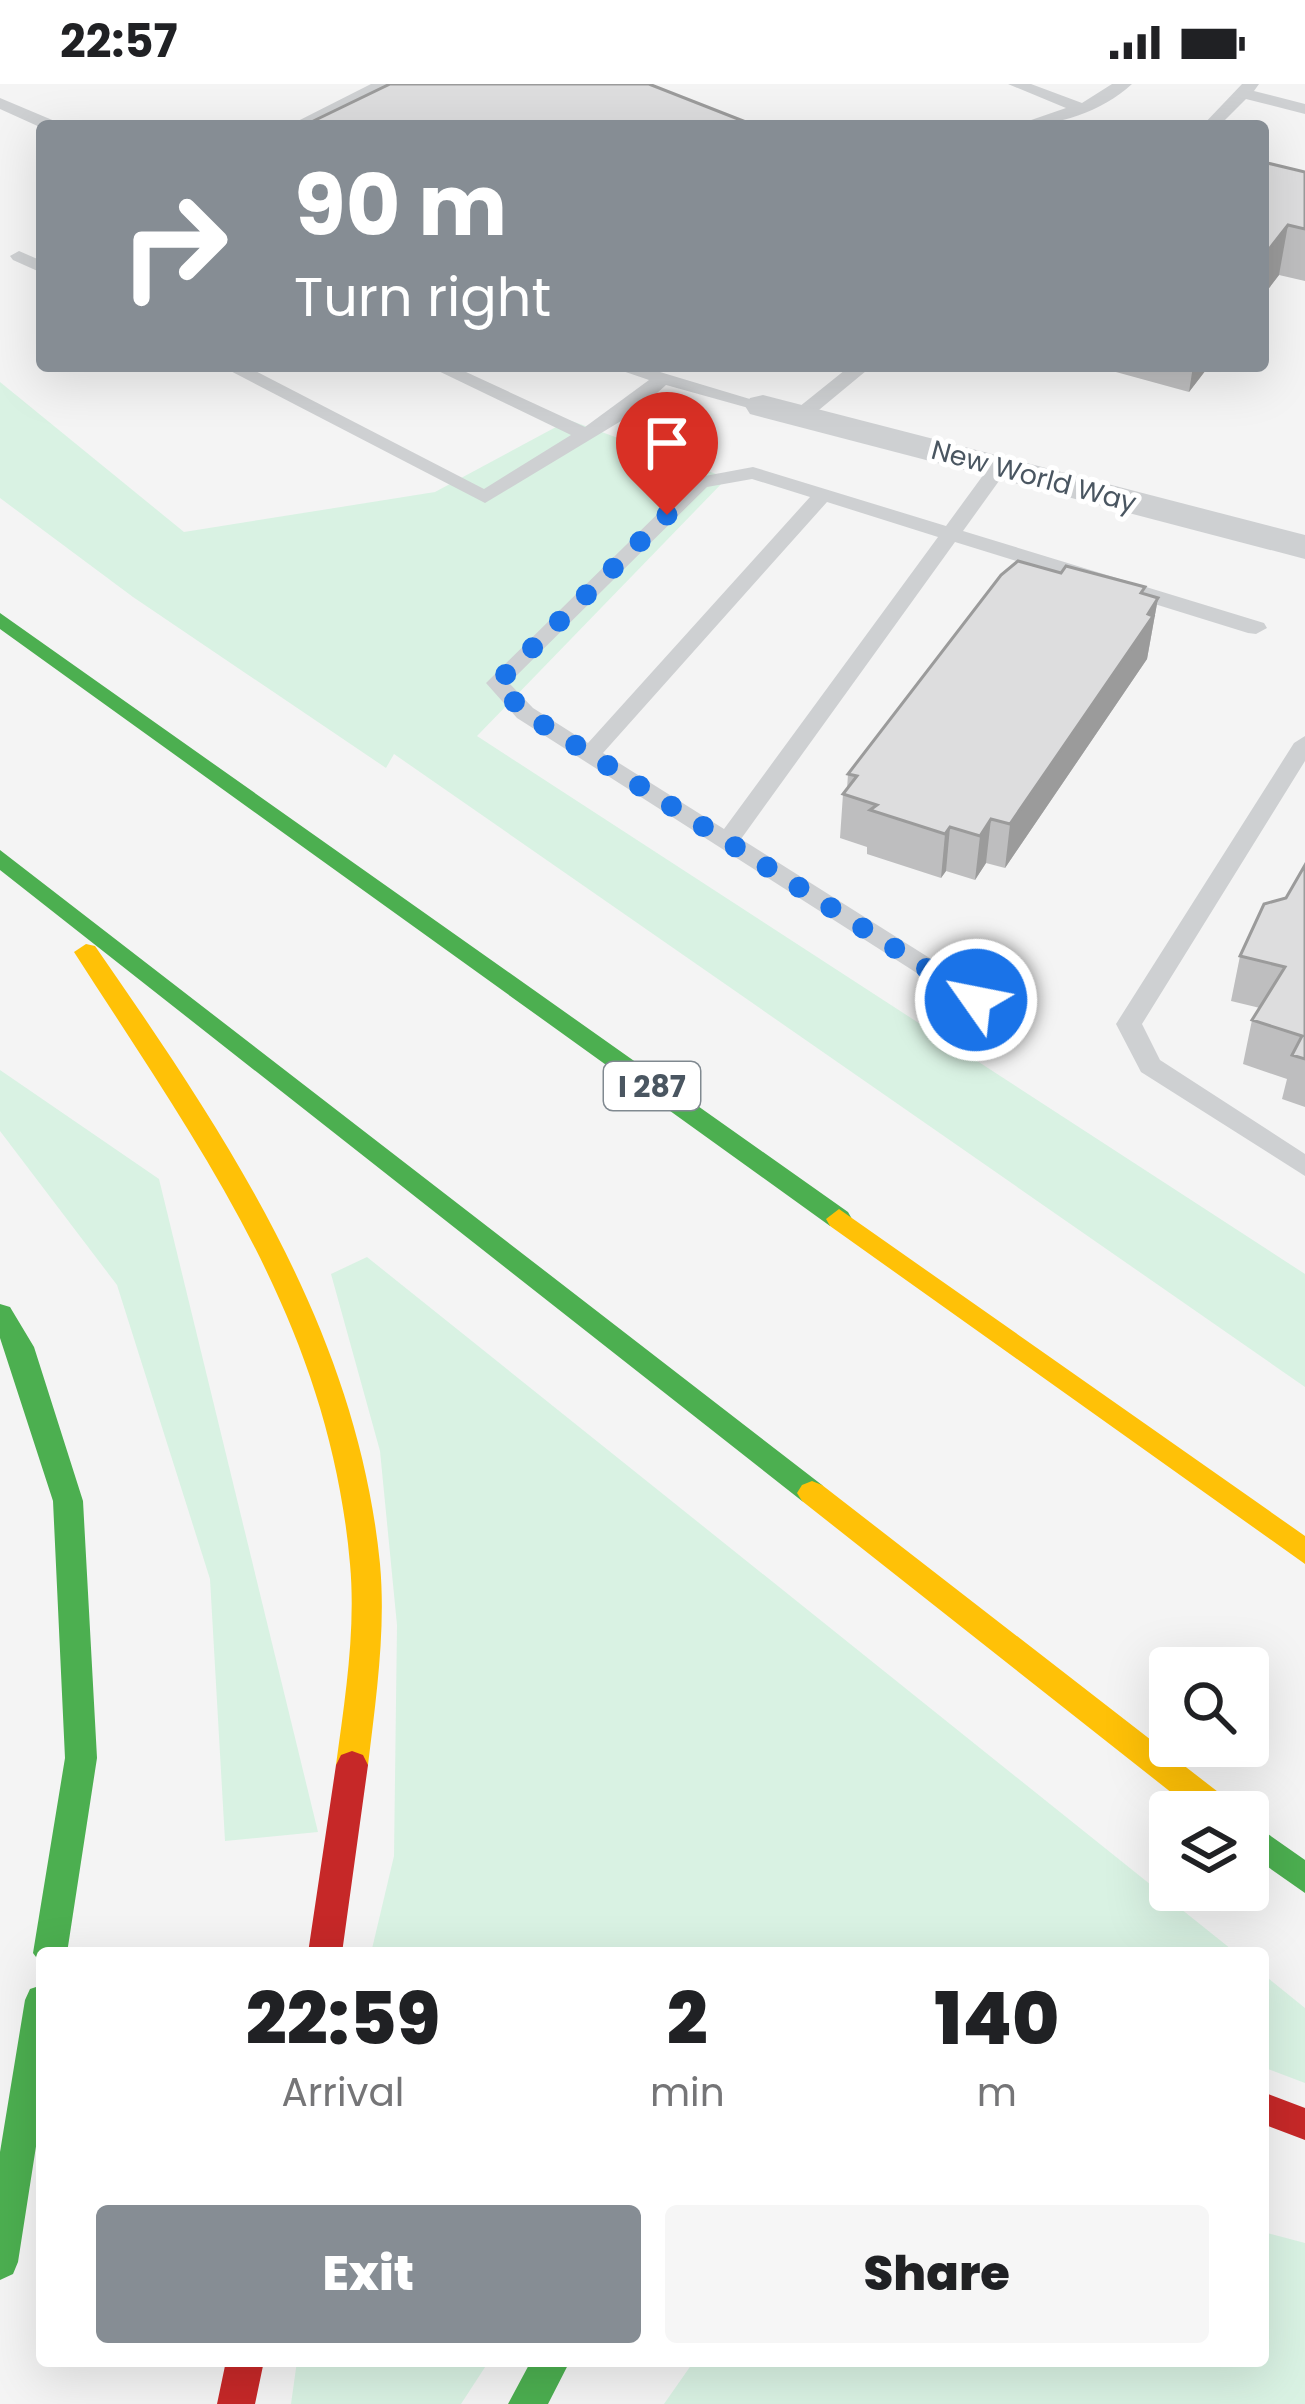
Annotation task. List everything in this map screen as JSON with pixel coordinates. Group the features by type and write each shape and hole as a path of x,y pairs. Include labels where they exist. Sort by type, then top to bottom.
{"main road":[{"name":"I 287","path":"0,619 1305,1552"},
{"path":"0,858 1193,1791"},
{"path":"50,899 200,1115 252,1199 309,1317 344,1436 365,1568 357,1752 326,1947"},
{"path":"0,1314 20,1347 68,1501 81,1758 51,1947"},
{"path":"1269,1851 1305,1879"},
{"path":"0,2262 36,2037"},
{"path":"1269,2110 1305,2124"},
{"path":"236,2404 244,2367"},
{"path":"526,2404 547,2367"}],"street":[{"name":"New World Way","path":"763,406 1305,548"}],"lane":[{"path":"309,120 384,84"},
{"path":"1016,84 1082,109"},
{"path":"1043,120 1082,109 1124,84"},
{"path":"1216,120 1245,88 1305,109"},
{"path":"0,104 37,120"},
{"path":"36,248 19,256 36,265"},
{"path":"243,372 485,497 629,408 663,378"},
{"path":"451,372 586,435"},
{"path":"641,372 763,406"},
{"path":"801,415 855,372"},
{"path":"727,842 999,467"},
{"path":"976,1000 525,713 497,683 700,482 753,473 1256,628"},
{"path":"590,754 823,495"},
{"path":"1305,743 1129,1024 1150,1066 1305,1167"}],"green space":[{"path":"0,382 184,532 435,492 569,420 727,478 477,736 1305,1274 1305,1387 394,754 386,768 133,597 0,498"},
{"path":"0,1070 159,1179 318,1832 225,1841 210,1579 117,1285 0,1131"},
{"path":"367,1257 1149,1883 1149,1911 1184,1911 1229,1947 372,1947 394,1856 397,1625 380,1451 331,1274"},
{"path":"1269,1979 1305,2008 1305,2083 1269,2069"},
{"path":"1269,2234 1305,2243 1305,2404 664,2404 690,2367 1269,2367"},
{"path":"296,2367 485,2367 461,2404 291,2404"}],"building":[{"path":"390,84 649,84 741,120 315,120"},
{"path":"1269,163 1305,172 1305,229 1288,225 1269,249"},
{"path":"1018,561 1061,573 1066,566 1145,587 1141,593 1158,598 1148,614 1153,616 1010,824 991,819 980,836 950,827 945,834 870,810 877,805 843,794 857,776 848,774 1001,575"},
{"path":"1305,865 1305,1059 1292,1055 1302,1036 1252,1020 1285,967 1240,956 1264,904 1286,898"}],"traffic: fast":[{"path":"0,619 839,1219"},
{"path":"0,858 812,1493"},
{"path":"0,1314 20,1347 68,1501 81,1758 51,1947"},
{"path":"1269,1851 1305,1879"},
{"path":"0,2262 36,2037"},
{"path":"527,2404 548,2367"}],"traffic: slow":[{"path":"86,952 227,1166 304,1317 333,1396 353,1479 365,1565 365,1640 352,1765"},
{"path":"839,1219 1305,1552"},
{"path":"812,1493 1193,1791"}],"traffic: jam":[{"path":"326,1947 352,1765"},
{"path":"1269,2110 1305,2124"},
{"path":"236,2404 244,2367"}],"route":[{"path":"667,515 497,683 525,713 976,1000"}]}
